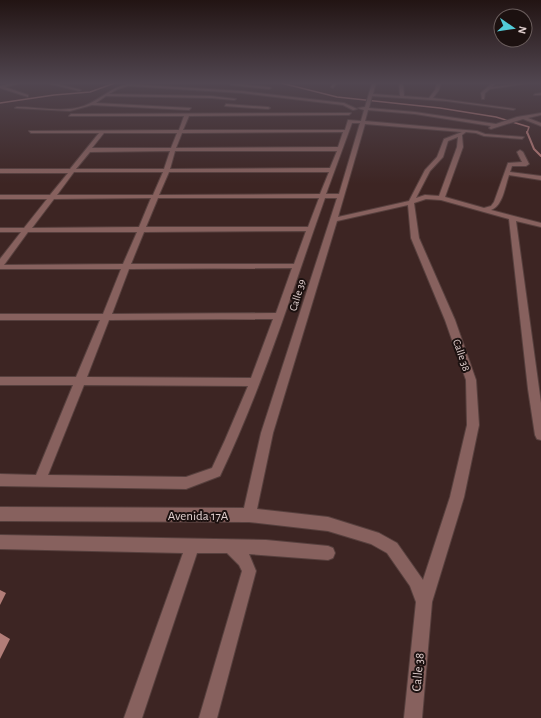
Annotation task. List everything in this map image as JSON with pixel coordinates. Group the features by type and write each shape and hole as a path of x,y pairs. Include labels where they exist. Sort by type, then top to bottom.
{"street":[{"path":"40,480 140,230 167,169 186,117"},
{"path":"327,117 349,117 363,122 463,134"},
{"path":"0,480 186,483 216,472 231,441 255,382 296,266 323,196 346,131 349,117"},
{"name":"Calle 39","path":"249,515 267,433 364,117"},
{"path":"441,117 497,126"},
{"path":"412,202 428,170 440,157 446,140 463,134 477,132 532,117"},
{"path":"523,118 541,125"},
{"path":"31,132 346,131"},
{"path":"0,264 50,197 102,132"},
{"path":"477,132 484,135 522,138"},
{"path":"441,198 460,147 463,134"},
{"path":"88,150 339,149"},
{"path":"484,210 493,207 497,202 510,164 526,164 520,152"},
{"path":"0,171 167,169 332,170"},
{"path":"507,173 541,178"},
{"path":"0,197 341,196"},
{"path":"333,220 412,202 425,197 441,198 541,225"},
{"name":"Calle 38","path":"412,202 415,238 450,320 471,380 473,424 457,497 424,602 413,718"},
{"path":"512,218 533,389 541,435"},
{"path":"0,230 311,229"},
{"path":"0,267 296,266"},
{"path":"0,317 278,316"},
{"path":"0,381 255,382"},
{"name":"Avenida 17A","path":"0,514 249,515 328,524 374,538 392,548"},
{"path":"0,542 266,546 328,553"},
{"path":"132,718 192,546"},
{"path":"208,718 249,571 245,560 230,546"},
{"name":"Calle 38","path":"392,548 416,581 424,602"}],"waterway":[{"path":"493,117 529,127 527,132"},
{"path":"527,132 534,149 541,156"}]}
